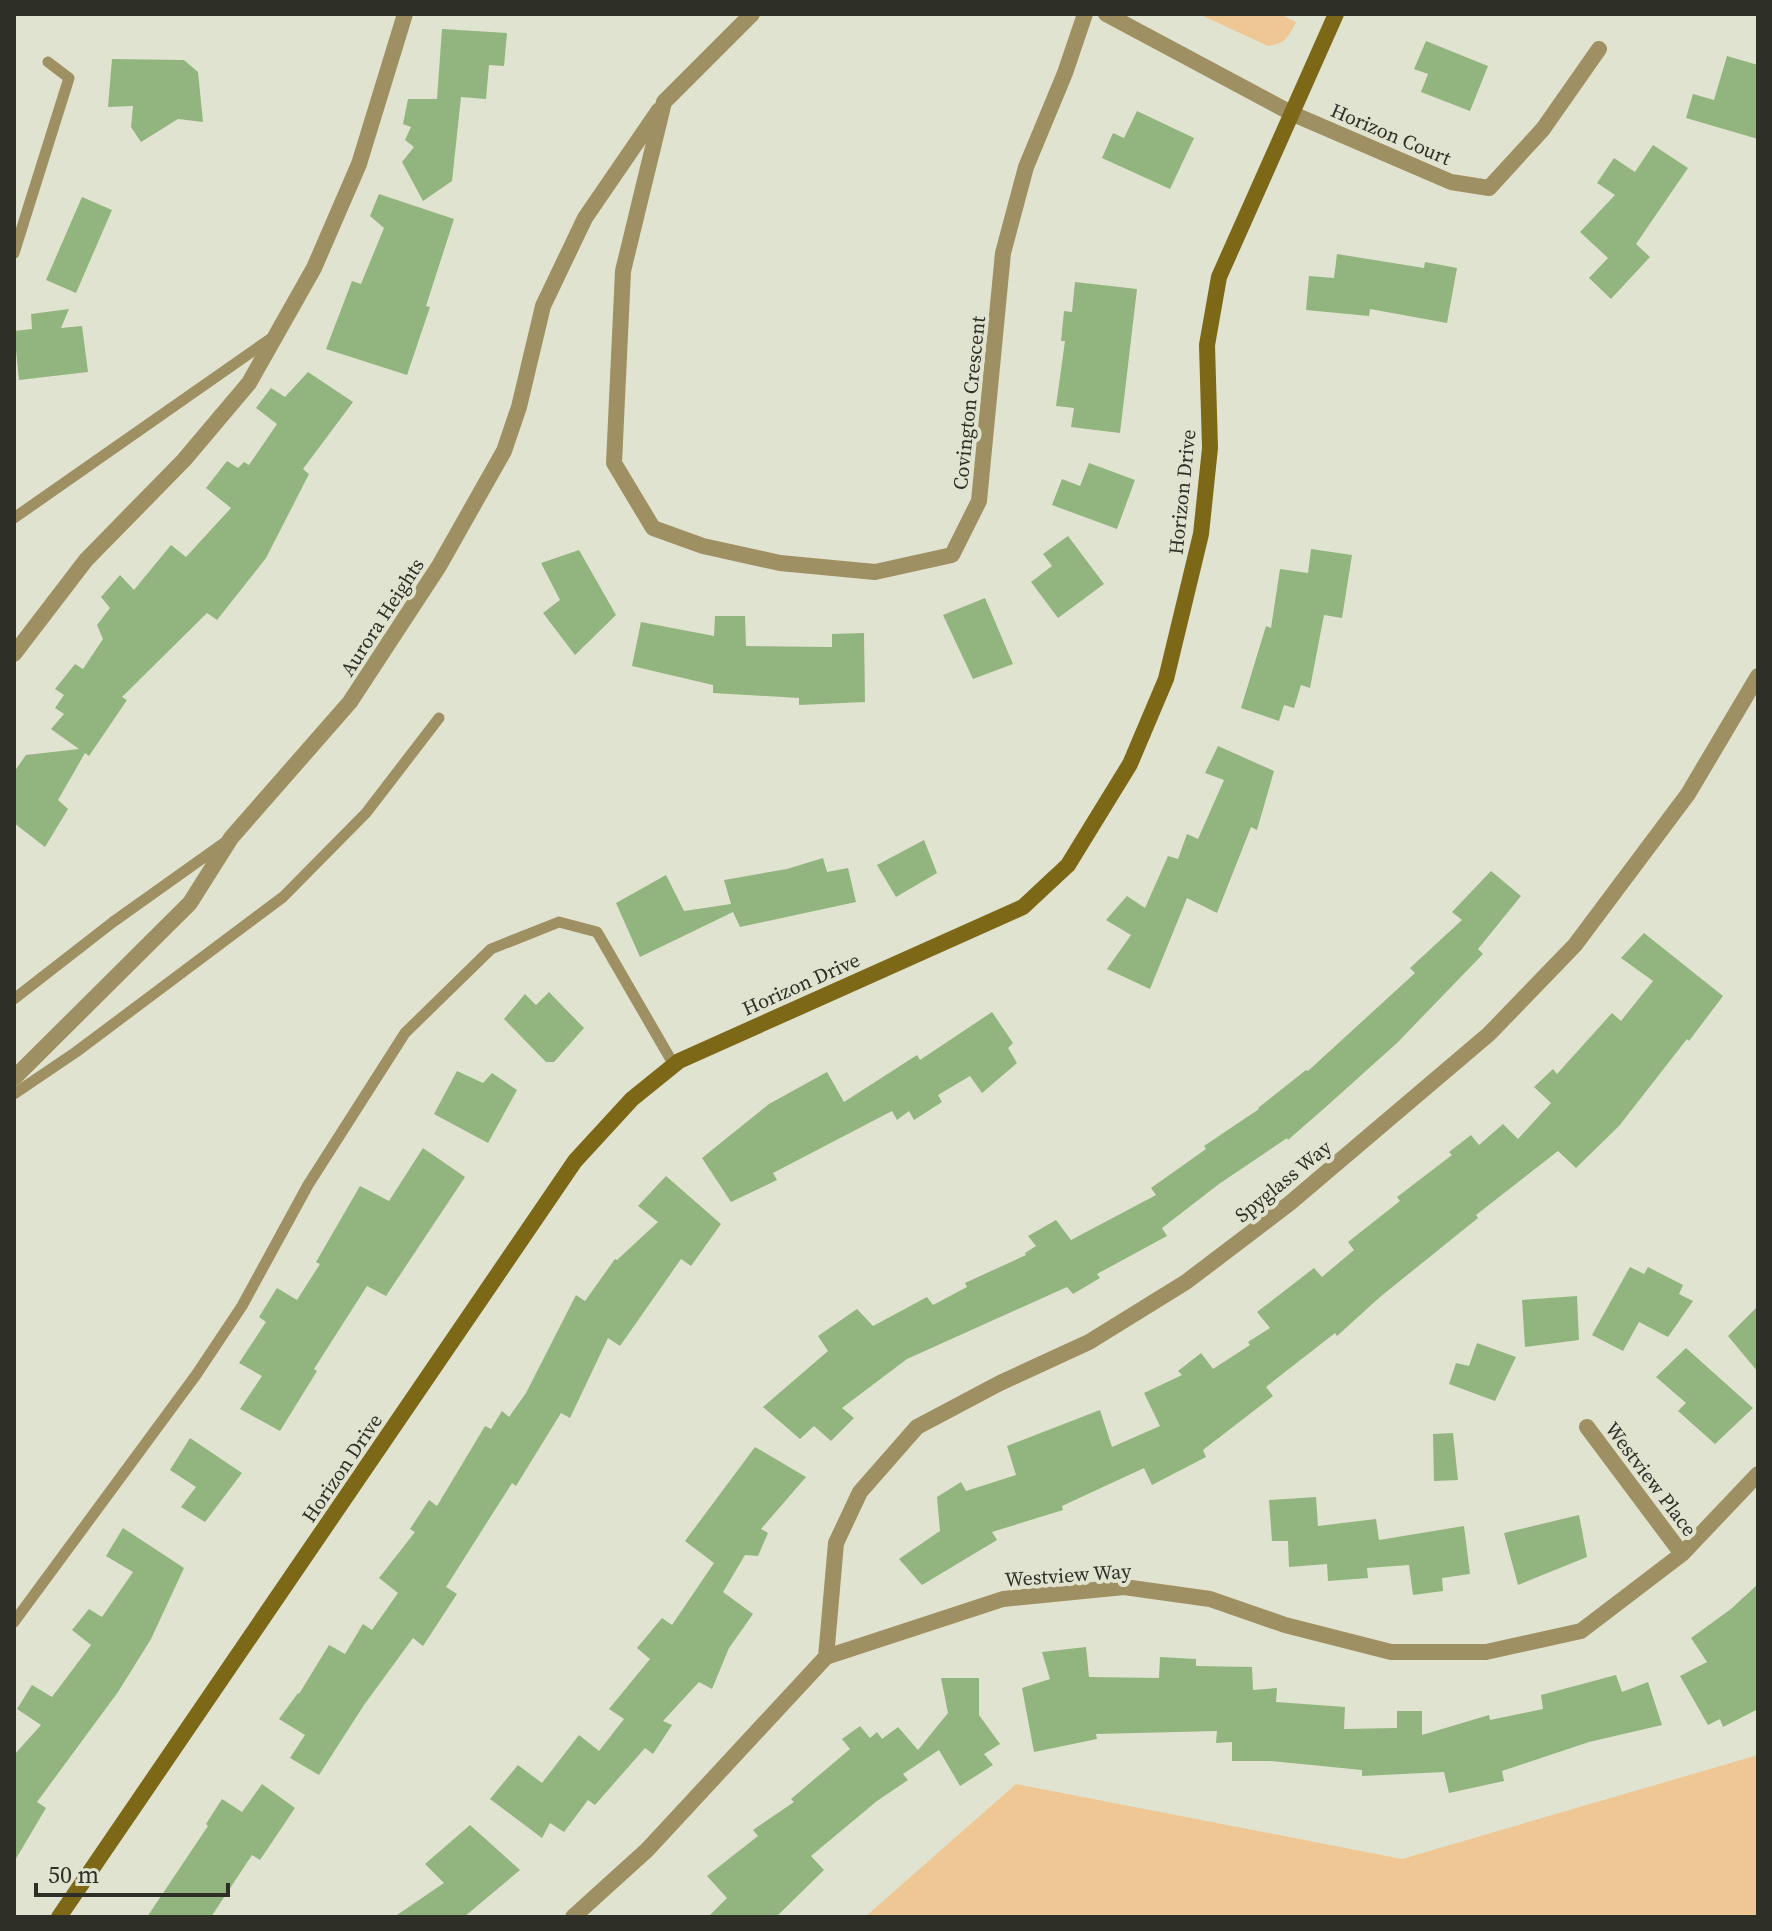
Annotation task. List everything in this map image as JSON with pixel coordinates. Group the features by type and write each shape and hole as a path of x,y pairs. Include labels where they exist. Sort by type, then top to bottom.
{"street":[{"path":"14,654 86,560 184,460 249,383 314,268 359,164 405,14"},
{"path":"664,102 752,14"},
{"name":"Covington Crescent","path":"664,102 623,271 614,463 653,528 703,546 780,563 875,572 952,555 979,501 1003,253 1026,167 1065,73 1085,14"},
{"path":"1106,14 1293,114"},
{"name":"Horizon Drive","path":"59,1917 575,1161 632,1099 674,1065 1023,907 1068,865 1130,764 1166,679 1201,534 1210,448 1207,345 1219,277 1336,14"},
{"name":"Horizon Court","path":"1293,114 1451,182 1489,188 1543,129 1599,49"},
{"name":"Aurora Heights","path":"14,1078 190,903 231,838 350,702 439,566 504,451 519,407 543,306 585,218 664,102"},
{"name":"Spyglass Way","path":"826,1657 836,1543 860,1492 917,1427 1000,1383 1089,1342 1186,1282 1290,1203 1489,1034 1575,945 1594,920 1688,794 1758,676"},
{"name":"Westview Place","path":"1587,1427 1682,1554"},
{"name":"Westview Way","path":"573,1917 647,1850 826,1657 1003,1599 1124,1587 1210,1599 1285,1625 1391,1652 1486,1652 1581,1631 1682,1554 1758,1474"}],"lane":[{"path":"14,253 69,78 48,62"},
{"path":"14,518 277,334"},
{"path":"14,1094 76,1052 283,897 366,813 439,718"},
{"path":"14,999 113,922 231,838"},
{"path":"14,1622 196,1375 242,1306 308,1185 405,1033 491,949 559,922 597,932 674,1065"}],"shaded area":[{"path":"1199,14 1280,14 1296,22 1286,38 1268,46"},
{"path":"1758,1755 1758,1917 865,1917 1016,1784 1402,1859"}],"building":[{"path":"442,29 507,33 504,66 489,65 486,99 461,97 452,181 423,201 402,162 414,147 405,140 411,127 403,124 408,99 437,99"},
{"path":"1426,41 1488,66 1470,111 1421,92 1428,74 1414,69"},
{"path":"1727,56 1758,65 1758,139 1686,118 1693,94 1714,100"},
{"path":"112,59 184,60 198,72 203,122 178,119 141,142 131,127 133,106 108,107"},
{"path":"1137,111 1194,138 1170,189 1102,158 1113,133 1124,138"},
{"path":"1653,145 1688,168 1636,244 1650,257 1611,299 1589,278 1608,258 1580,232 1615,195 1597,183 1614,158 1635,172"},
{"path":"379,194 454,219 426,306 430,307 407,375 326,349 352,281 361,284 384,228 370,216"},
{"path":"82,197 112,210 76,293 46,280"},
{"path":"1337,254 1424,268 1425,262 1457,268 1447,323 1370,309 1369,316 1306,310 1309,276 1334,278"},
{"path":"1075,282 1137,289 1120,433 1071,427 1074,408 1056,406 1065,341 1061,341 1064,311 1072,312"},
{"path":"69,309 61,328 82,326 88,372 19,380 14,331 32,329 31,314"},
{"path":"308,372 353,402 303,469 309,474 266,558 217,620 207,613 122,697 127,700 89,756 85,753 58,800 68,809 45,847 14,823 14,772 26,755 79,749 51,729 64,714 55,708 64,695 55,689 75,664 83,669 103,639 97,625 110,608 101,597 120,575 134,590 171,545 186,557 231,508 206,488 227,461 238,468 244,462 249,465 277,424 256,408 271,388 285,397"},
{"path":"1089,463 1135,480 1117,529 1052,505 1062,479 1080,486"},
{"path":"1068,536 1104,584 1058,618 1031,582 1052,566 1043,554"},
{"path":"1311,549 1352,555 1342,618 1324,615 1310,688 1301,685 1294,708 1284,705 1279,721 1241,708 1266,626 1271,628 1280,569 1308,573"},
{"path":"579,550 616,615 575,655 543,613 560,600 541,563"},
{"path":"985,598 1013,664 973,679 943,615"},
{"path":"715,616 745,616 746,646 832,647 832,634 864,633 865,702 799,705 799,698 713,693 713,685 632,666 641,622 714,636"},
{"path":"1218,746 1274,771 1257,830 1251,827 1217,913 1187,898 1150,989 1107,969 1131,935 1106,920 1127,896 1145,908 1168,856 1178,859 1187,834 1198,839 1224,780 1205,773"},
{"path":"924,840 937,873 896,897 877,865"},
{"path":"823,858 827,872 848,868 856,902 740,927 733,912 640,957 616,903 666,875 684,911 731,904 724,880 787,869"},
{"path":"1491,871 1521,896 1478,949 1483,954 1397,1043 1328,1105 1288,1140 1219,1184 1162,1228 1167,1236 1097,1274 1100,1278 1073,1294 1067,1287 907,1359 842,1408 854,1418 831,1441 814,1426 800,1439 763,1407 828,1351 818,1336 857,1309 873,1326 927,1297 933,1305 967,1287 965,1283 1026,1255 1036,1246 1028,1236 1056,1220 1071,1240 1156,1195 1151,1188 1308,1071 1415,973 1410,968 1462,920 1452,912"},
{"path":"1644,933 1723,996 1619,1126 1576,1168 1558,1151 1476,1215 1478,1218 1337,1336 1335,1333 1266,1387 1273,1396 1203,1450 1206,1457 1152,1485 1144,1468 1062,1506 1063,1510 992,1532 997,1540 922,1585 899,1559 940,1531 937,1497 961,1482 966,1491 1016,1475 1007,1446 1100,1410 1112,1447 1160,1426 1144,1393 1182,1375 1178,1371 1201,1353 1213,1369 1250,1345 1248,1342 1270,1328 1257,1312 1314,1268 1322,1277 1354,1250 1348,1242 1400,1201 1397,1197 1452,1155 1449,1152 1471,1135 1479,1145 1503,1124 1518,1139 1551,1103 1534,1087 1553,1069 1557,1074 1612,1013 1621,1021 1653,981 1621,958"},
{"path":"549,992 584,1028 554,1062 546,1062 504,1019 525,994 536,1005"},
{"path":"992,1012 1013,1043 1008,1048 1017,1063 982,1093 970,1076 938,1095 942,1102 914,1120 909,1111 897,1120 892,1111 773,1173 777,1180 731,1202 702,1158 769,1104 827,1072 844,1102 917,1055 920,1060"},
{"path":"457,1071 483,1083 492,1073 517,1090 488,1143 434,1114"},
{"path":"423,1148 465,1177 386,1296 367,1286 314,1369 317,1371 280,1431 240,1409 262,1376 239,1363 266,1322 259,1317 277,1288 297,1300 320,1264 316,1262 360,1186 389,1201"},
{"path":"666,1176 721,1224 691,1266 681,1259 620,1346 608,1338 570,1418 561,1413 516,1486 512,1483 446,1587 457,1594 423,1646 413,1638 364,1705 319,1775 290,1758 305,1735 279,1719 299,1694 329,1645 345,1654 363,1624 372,1630 398,1593 379,1578 415,1532 410,1529 429,1500 437,1506 485,1426 491,1429 502,1411 509,1417 526,1393 576,1295 585,1301 615,1259 658,1222 638,1206"},
{"path":"1630,1267 1644,1274 1648,1267 1683,1285 1679,1294 1693,1301 1668,1337 1639,1322 1623,1351 1592,1335"},
{"path":"1577,1296 1579,1340 1525,1347 1522,1300"},
{"path":"1758,1306 1758,1372 1728,1336"},
{"path":"1477,1343 1516,1357 1495,1401 1449,1384 1456,1363 1469,1366"},
{"path":"1686,1348 1753,1408 1715,1444 1678,1411 1686,1403 1656,1377"},
{"path":"1453,1433 1458,1480 1434,1481 1433,1434"},
{"path":"190,1438 242,1473 205,1522 181,1507 196,1487 170,1470"},
{"path":"755,1447 806,1477 761,1529 768,1533 758,1556 745,1555 723,1592 753,1614 729,1648 712,1689 699,1682 663,1721 672,1725 653,1754 645,1748 595,1805 588,1800 564,1832 550,1823 542,1838 490,1799 518,1765 542,1783 579,1735 599,1751 624,1719 609,1709 650,1659 637,1648 662,1618 672,1625 714,1563 685,1541"},
{"path":"1316,1497 1318,1526 1376,1519 1379,1540 1464,1526 1470,1574 1442,1578 1443,1591 1413,1595 1409,1565 1367,1568 1368,1578 1328,1581 1327,1564 1289,1567 1288,1541 1272,1541 1269,1500"},
{"path":"1579,1515 1587,1557 1518,1585 1504,1533"},
{"path":"123,1528 184,1568 151,1639 118,1692 37,1802 46,1808 14,1862 14,1755 41,1725 17,1709 32,1685 52,1697 91,1645 72,1630 89,1609 102,1617 133,1572 106,1556"},
{"path":"1758,1584 1758,1709 1723,1727 1720,1719 1708,1725 1680,1676 1707,1662 1691,1638 1731,1609"},
{"path":"1086,1647 1089,1677 1159,1678 1160,1657 1196,1659 1196,1666 1252,1667 1253,1690 1277,1688 1276,1702 1345,1707 1344,1729 1397,1728 1397,1711 1422,1711 1422,1735 1489,1715 1490,1720 1543,1709 1541,1695 1616,1675 1622,1692 1648,1682 1662,1725 1589,1742 1502,1771 1504,1781 1449,1793 1444,1772 1362,1776 1362,1770 1271,1761 1232,1761 1232,1742 1216,1743 1217,1731 1096,1734 1097,1739 1034,1752 1022,1688 1050,1679 1042,1652"},
{"path":"941,1678 979,1678 979,1715 1000,1744 984,1754 993,1765 960,1786 939,1750 903,1774 908,1780 877,1801 811,1856 824,1870 776,1917 708,1917 727,1898 707,1876 758,1836 753,1830 794,1802 791,1799 850,1749 842,1739 860,1726 870,1738 877,1732 882,1739 898,1727 918,1750 948,1713"},
{"path":"262,1784 295,1808 260,1860 252,1855 211,1917 147,1917 208,1826 206,1824 222,1799 242,1812"},
{"path":"470,1825 520,1870 464,1917 394,1917 444,1883 425,1864"}]}
